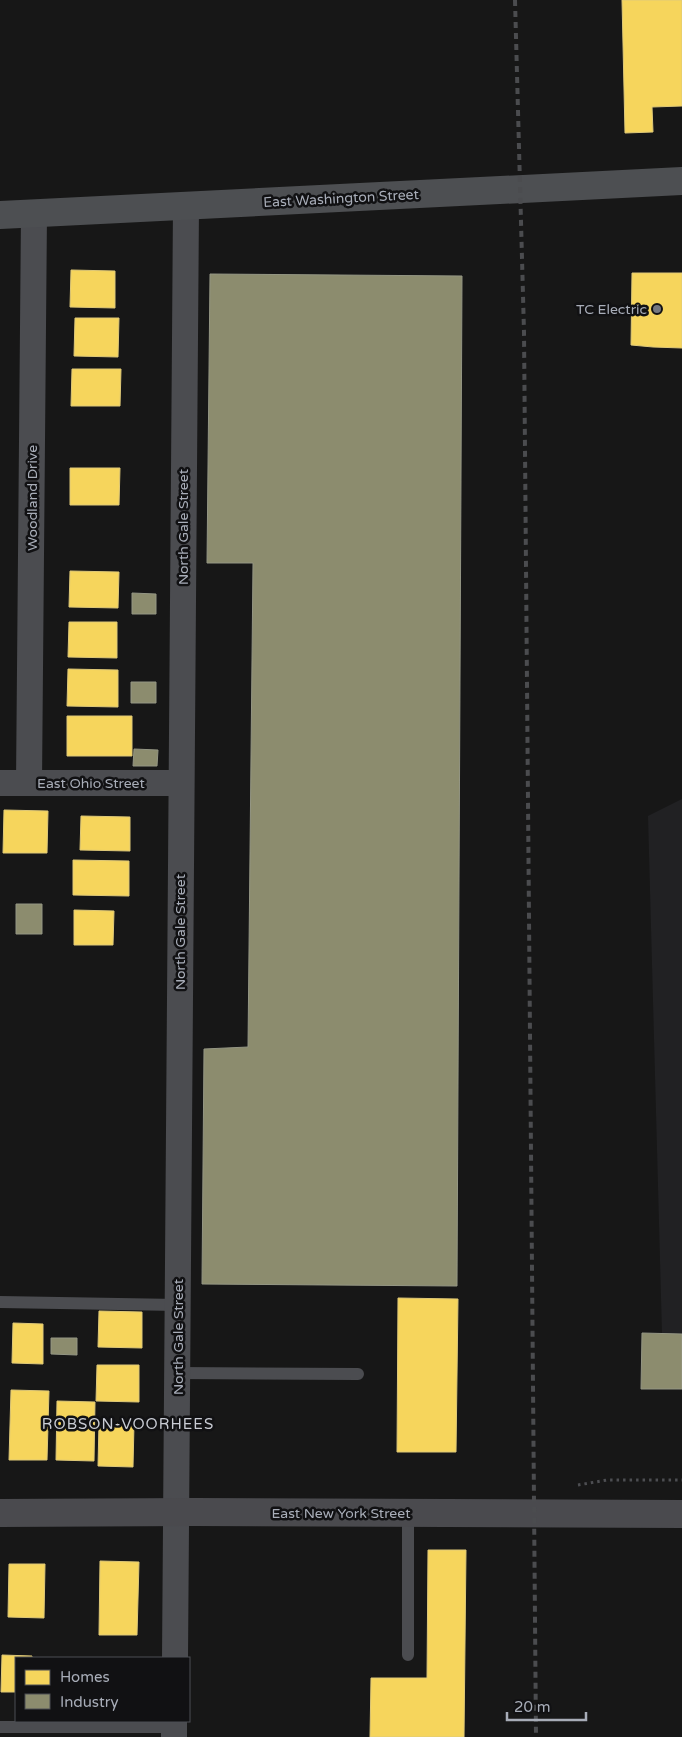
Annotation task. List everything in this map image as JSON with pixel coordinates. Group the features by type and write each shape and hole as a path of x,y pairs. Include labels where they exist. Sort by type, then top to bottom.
{"main road":[{"name":"East Washington Street","path":"0,215 682,181"},
{"name":"East New York Street","path":"0,1513 682,1514"}],"street":[{"name":"North Gale Street","path":"175,1657 186,206"},
{"name":"Woodland Drive","path":"29,783 34,213"},
{"name":"East Ohio Street","path":"0,783 181,783"}],"lane":[{"path":"0,1302 178,1305"},
{"path":"177,1373 358,1374"},
{"path":"408,1513 408,1656"},
{"path":"0,1726 174,1728"}],"path":[{"path":"570,1486 607,1480 682,1480"}],"shaded area":[{"path":"682,799 682,1334 662,1334 648,816"}],"building: Homes":[{"path":"622,0 682,0 682,106 652,107 653,132 625,133"},
{"path":"71,270 115,271 115,308 70,307"},
{"name":"TC Electric","path":"632,273 682,273 682,348 631,345"},
{"path":"75,318 119,318 118,357 74,356"},
{"path":"72,369 121,369 120,406 71,406"},
{"path":"70,468 120,468 119,505 70,505"},
{"path":"70,571 119,572 118,608 69,607"},
{"path":"69,622 117,622 117,658 68,657"},
{"path":"68,669 118,670 118,707 67,706"},
{"path":"67,716 132,716 132,756 67,756"},
{"path":"4,810 48,811 47,853 3,853"},
{"path":"81,816 130,817 130,851 80,850"},
{"path":"73,860 129,861 129,896 73,895"},
{"path":"74,910 114,911 113,945 74,945"},
{"path":"398,1298 458,1299 456,1452 397,1452"},
{"path":"99,1311 142,1312 142,1348 98,1347"},
{"path":"13,1323 43,1324 43,1364 12,1363"},
{"path":"97,1365 139,1365 139,1402 96,1401"},
{"path":"11,1390 49,1391 47,1460 9,1460"},
{"path":"57,1401 95,1402 94,1461 56,1460"},
{"path":"99,1423 134,1424 133,1467 98,1466"},
{"path":"428,1550 466,1550 464,1737 370,1737 371,1678 427,1678"},
{"path":"100,1561 139,1562 137,1635 99,1635"},
{"path":"9,1564 45,1564 44,1618 8,1617"},
{"path":"2,1655 32,1656 15,1657 15,1692 1,1692"}],"building: Industry":[{"path":"210,274 462,276 457,1286 202,1284 204,1049 248,1047 253,563 207,563"},
{"path":"132,593 156,594 156,614 132,614"},
{"path":"131,682 156,682 156,703 131,703"},
{"path":"134,749 158,750 157,766 133,766"},
{"path":"16,904 42,904 42,934 16,934"},
{"path":"642,1333 682,1334 682,1389 641,1389"},
{"path":"51,1338 77,1338 77,1355 51,1354"}],"railway":[{"path":"515,0 524,332 536,1737"}],"place":[{"name":"TC Electric","path":"657,309"}],"district":[{"name":"ROBSON-VOORHEES","path":"128,1424"}]}
